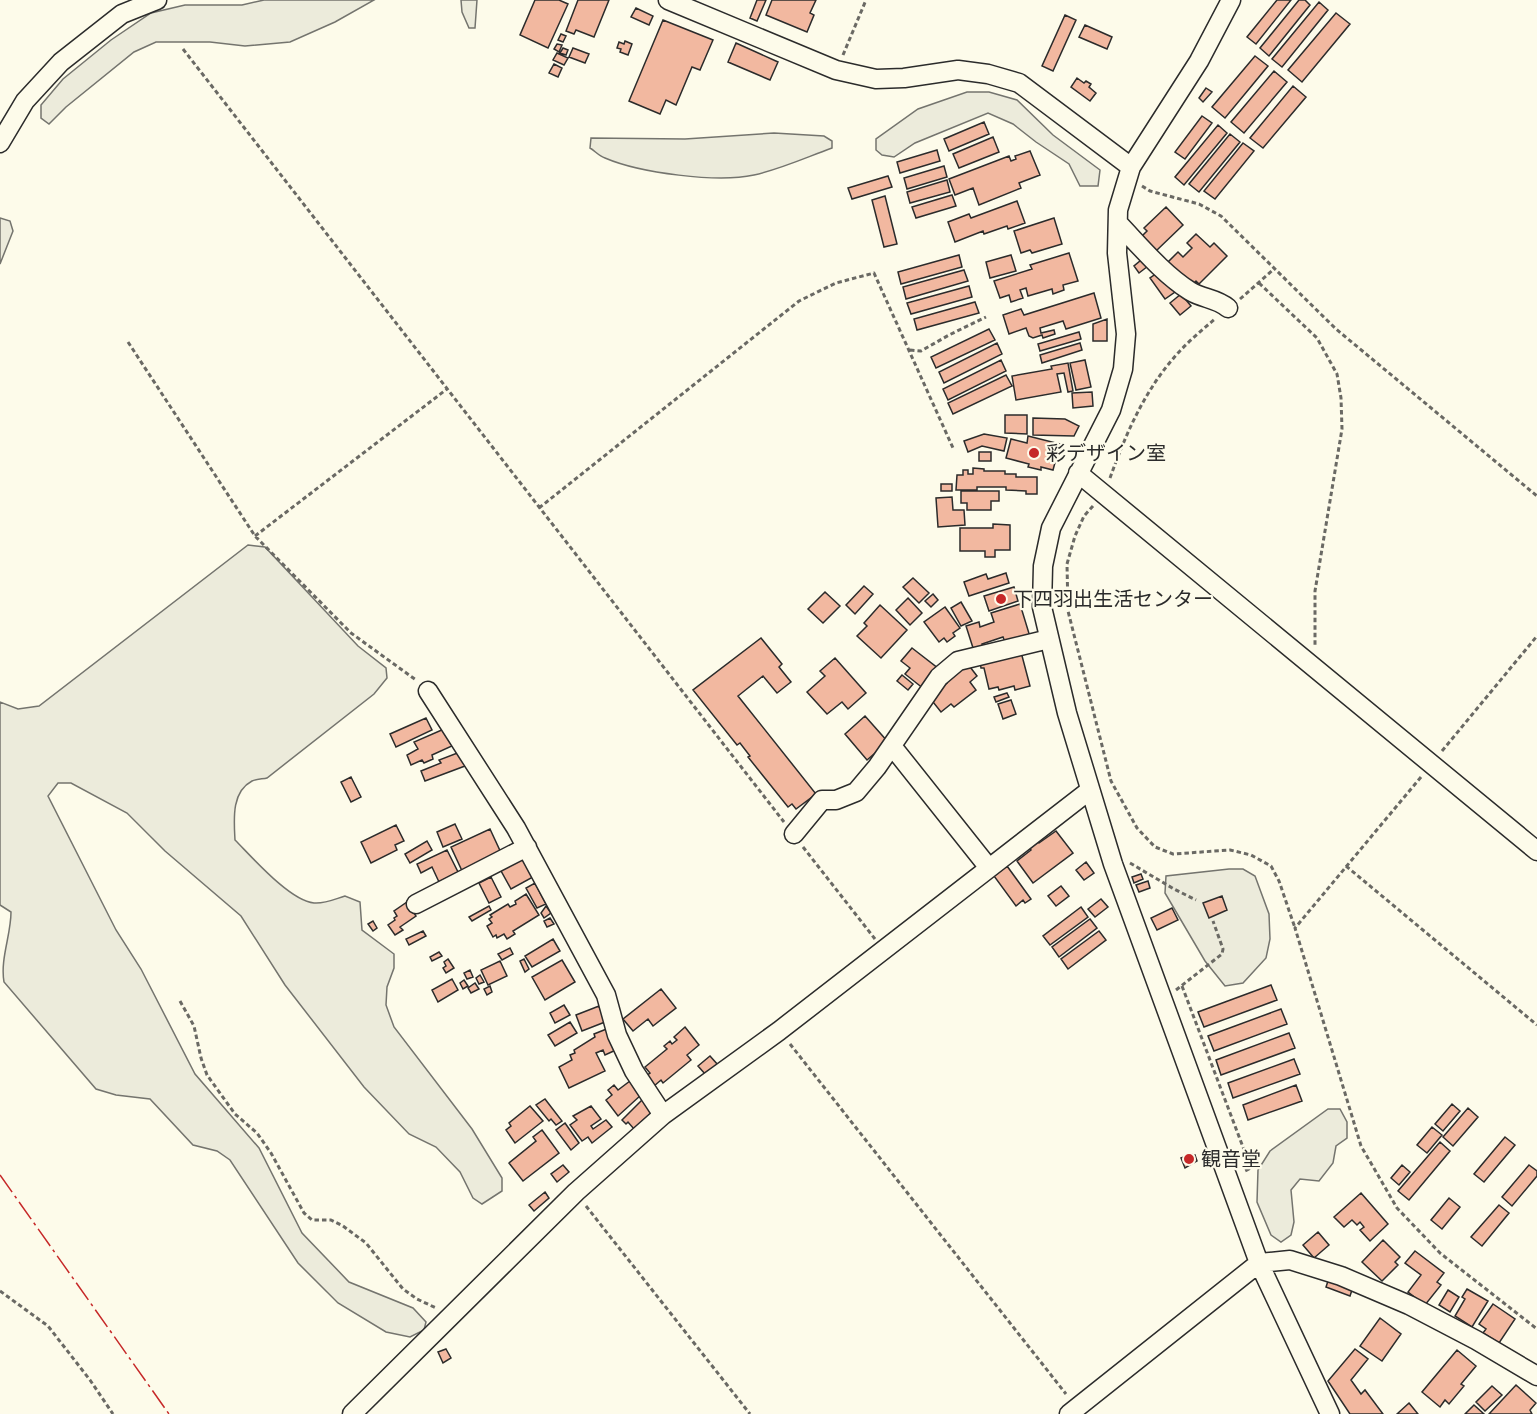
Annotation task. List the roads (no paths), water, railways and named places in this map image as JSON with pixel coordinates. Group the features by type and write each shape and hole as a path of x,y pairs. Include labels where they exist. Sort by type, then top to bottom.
{"street":[{"path":"0,143 25,101 61,62 122,14 158,0"},
{"path":"668,0 836,70 876,79 904,78 958,70 988,74 1019,83 1129,172"},
{"path":"1231,0 1199,61 1129,172 1118,210 1117,253 1126,334 1123,369 1112,410 1051,528 1043,566 1042,607 1067,713 1110,852 1259,1263 1330,1414"},
{"path":"1118,223 1169,274 1191,292 1218,300 1228,308"},
{"path":"1078,473 1537,851"},
{"path":"794,834 822,800 836,800 856,792 877,768 939,677 958,661 1049,639"},
{"path":"428,691 527,847 606,995 617,1035 634,1071 663,1115"},
{"path":"892,746 989,868"},
{"path":"352,1414 576,1192 663,1115 779,1030 1090,790"},
{"path":"416,903 527,847"},
{"path":"1073,1411 1259,1263 1290,1260 1341,1276 1409,1305 1476,1340 1537,1376"}],"place":[{"name":"彩デザイン室","path":"1034,453"},
{"name":"下四羽出生活センター","path":"1001,599"},
{"name":"観音堂","path":"1189,1159"}]}
